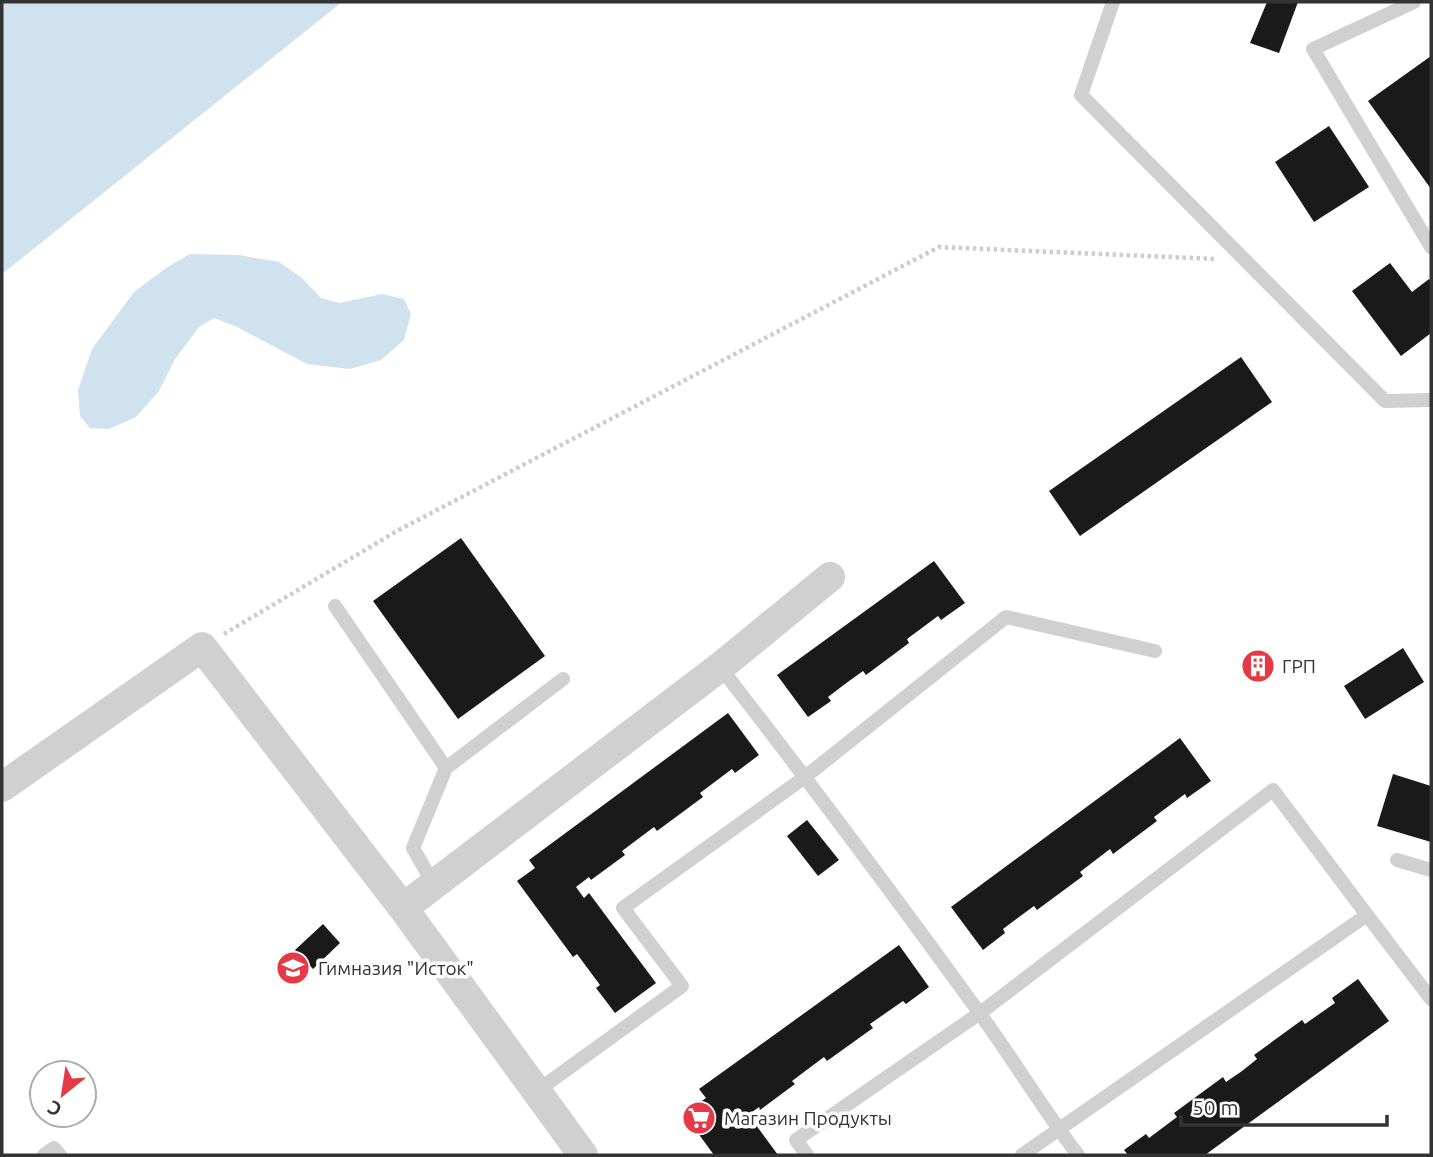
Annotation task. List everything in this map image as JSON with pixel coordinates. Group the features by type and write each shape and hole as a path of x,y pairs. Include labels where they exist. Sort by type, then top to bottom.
{"street":[{"path":"403,908 720,667 830,577"},
{"path":"2,787 202,647 403,908 583,1155"}],"lane":[{"path":"1113,2 1081,95 1385,401 1431,400"},
{"path":"1414,2 1313,49 1431,247"},
{"path":"335,607 446,768"},
{"path":"537,1091 682,986 623,908 805,777 1006,617 1155,651"},
{"path":"720,667 980,1013 1078,1155"},
{"path":"434,885 413,848 446,768 563,679"},
{"path":"807,1155 796,1140 980,1013 1273,790 1431,999"},
{"path":"1397,860 1431,870"},
{"path":"1022,1155 1367,915"},
{"path":"44,1155 54,1148 60,1155"}],"path":[{"path":"202,647 397,531 939,247 1245,260"}],"water":[{"path":"2,2 342,2 2,274"},
{"path":"190,254 239,255 279,262 302,278 321,298 339,303 382,294 404,299 411,314 404,340 381,360 350,369 307,364 237,327 214,318 199,327 175,359 159,391 136,417 109,429 90,428 80,416 78,390 92,349 134,292"}],"building":[{"path":"1267,2 1298,2 1279,53 1250,43"},
{"path":"1431,56 1431,189 1368,101"},
{"path":"1329,126 1369,187 1314,222 1275,162"},
{"path":"1390,263 1412,292 1429,279 1431,282 1431,333 1401,356 1352,291"},
{"path":"1241,357 1272,402 1080,536 1049,491"},
{"path":"461,538 545,656 458,719 373,601"},
{"path":"934,561 965,603 941,620 938,616 907,639 909,643 866,675 863,671 845,684 828,697 831,701 808,717 777,675"},
{"path":"1403,648 1424,682 1365,719 1344,686"},
{"name":"ГРП","path":"1261,653 1271,665 1255,679 1244,667"},
{"path":"728,713 759,755 735,773 732,769 700,793 703,797 657,831 654,827 622,851 625,855 591,880 589,877 576,887 584,898 589,893 656,983 615,1013 596,988 600,985 577,954 573,957 517,881 535,868 529,860"},
{"path":"1180,738 1211,781 1187,798 1185,794 1154,817 1157,821 1113,854 1110,849 1080,872 1083,876 1037,910 1034,906 1003,929 1005,933 983,950 951,907"},
{"path":"1393,774 1431,786 1431,842 1377,826"},
{"path":"807,820 839,860 818,876 787,836"},
{"path":"323,924 340,943 313,969 295,950"},
{"path":"899,945 929,987 906,1004 903,1001 870,1024 873,1028 827,1061 824,1057 792,1081 795,1084 760,1110 759,1107 744,1118 752,1128 756,1125 778,1155 714,1155 684,1114 706,1098 699,1089"},
{"path":"1358,979 1389,1021 1205,1155 1128,1155 1124,1150 1146,1134 1149,1138 1177,1117 1174,1113 1223,1077 1226,1082 1242,1071 1257,1059 1254,1055 1302,1020 1305,1024 1335,1003 1332,998"}],"place":[{"name":"ГРП","path":"1258,666"},
{"name":"Гимназия \"Исток\"","path":"293,968"},
{"name":"Магазин Продукты","path":"699,1118"}]}
